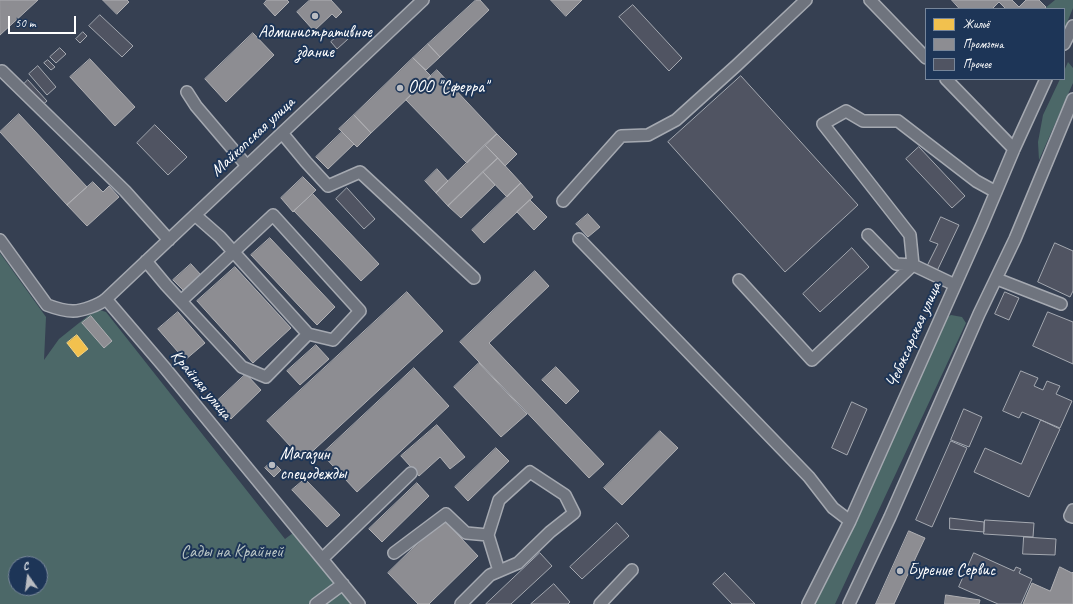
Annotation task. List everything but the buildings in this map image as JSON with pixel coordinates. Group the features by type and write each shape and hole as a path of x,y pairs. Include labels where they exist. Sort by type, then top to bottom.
{"street":[{"name":"Майкопская улица","path":"106,299 423,0"},
{"path":"563,201 621,136 648,135 676,120 806,0"},
{"path":"870,0 925,57"},
{"path":"1065,42 1073,26"},
{"path":"2,71 126,191 169,240"},
{"path":"947,80 1014,149"},
{"name":"Чебоксарская улица","path":"808,604 850,521 1046,80"},
{"path":"187,92 196,106 247,166"},
{"path":"849,604 890,517 979,314 1014,240 1073,99"},
{"path":"913,266 910,235 823,124 846,111 863,121 898,121 976,181 996,192"},
{"path":"282,133 328,186 360,172 474,278"},
{"path":"181,301 234,252 273,215 360,311 333,340 308,334 234,252 220,237 196,215"},
{"path":"868,235 896,264 913,266 955,285"},
{"path":"579,239 809,477 833,508 850,521"},
{"path":"0,240 47,305 73,312 100,304 106,299"},
{"path":"146,261 242,367 266,377 308,334"},
{"path":"739,280 812,360 913,266"},
{"path":"997,278 1061,304"},
{"name":"Крайняя улица","path":"106,299 165,368 359,604"},
{"path":"461,604 490,575 518,563 550,532 574,513 565,495 530,472 499,500 488,535 499,571"},
{"path":"322,559 411,473"},
{"path":"1073,510 1070,516 1073,517"},
{"path":"394,553 446,514 466,533 488,535"},
{"path":"600,604 632,570"},
{"path":"316,604 343,584"}],"green space":[{"path":"1055,0 1073,0 1073,8 1065,28 1065,8 1045,8"},
{"path":"1068,62 1073,68 1073,83 1039,160 1038,142 1043,115 1060,80 1065,80 1065,69"},
{"name":"Сады на Крайней","path":"0,253 46,317 44,360 59,339 89,315 100,310 106,312 285,539 293,533 353,604 0,604"},
{"path":"951,315 962,317 966,323 835,604 811,604 944,319"}],"place":[{"name":"Административное здание","path":"315,16"},
{"name":"ООО \"Сферра\"","path":"400,88"},
{"name":"Магазин спецодежды","path":"272,465"},
{"name":"Бурение Сервис","path":"900,571"}]}
